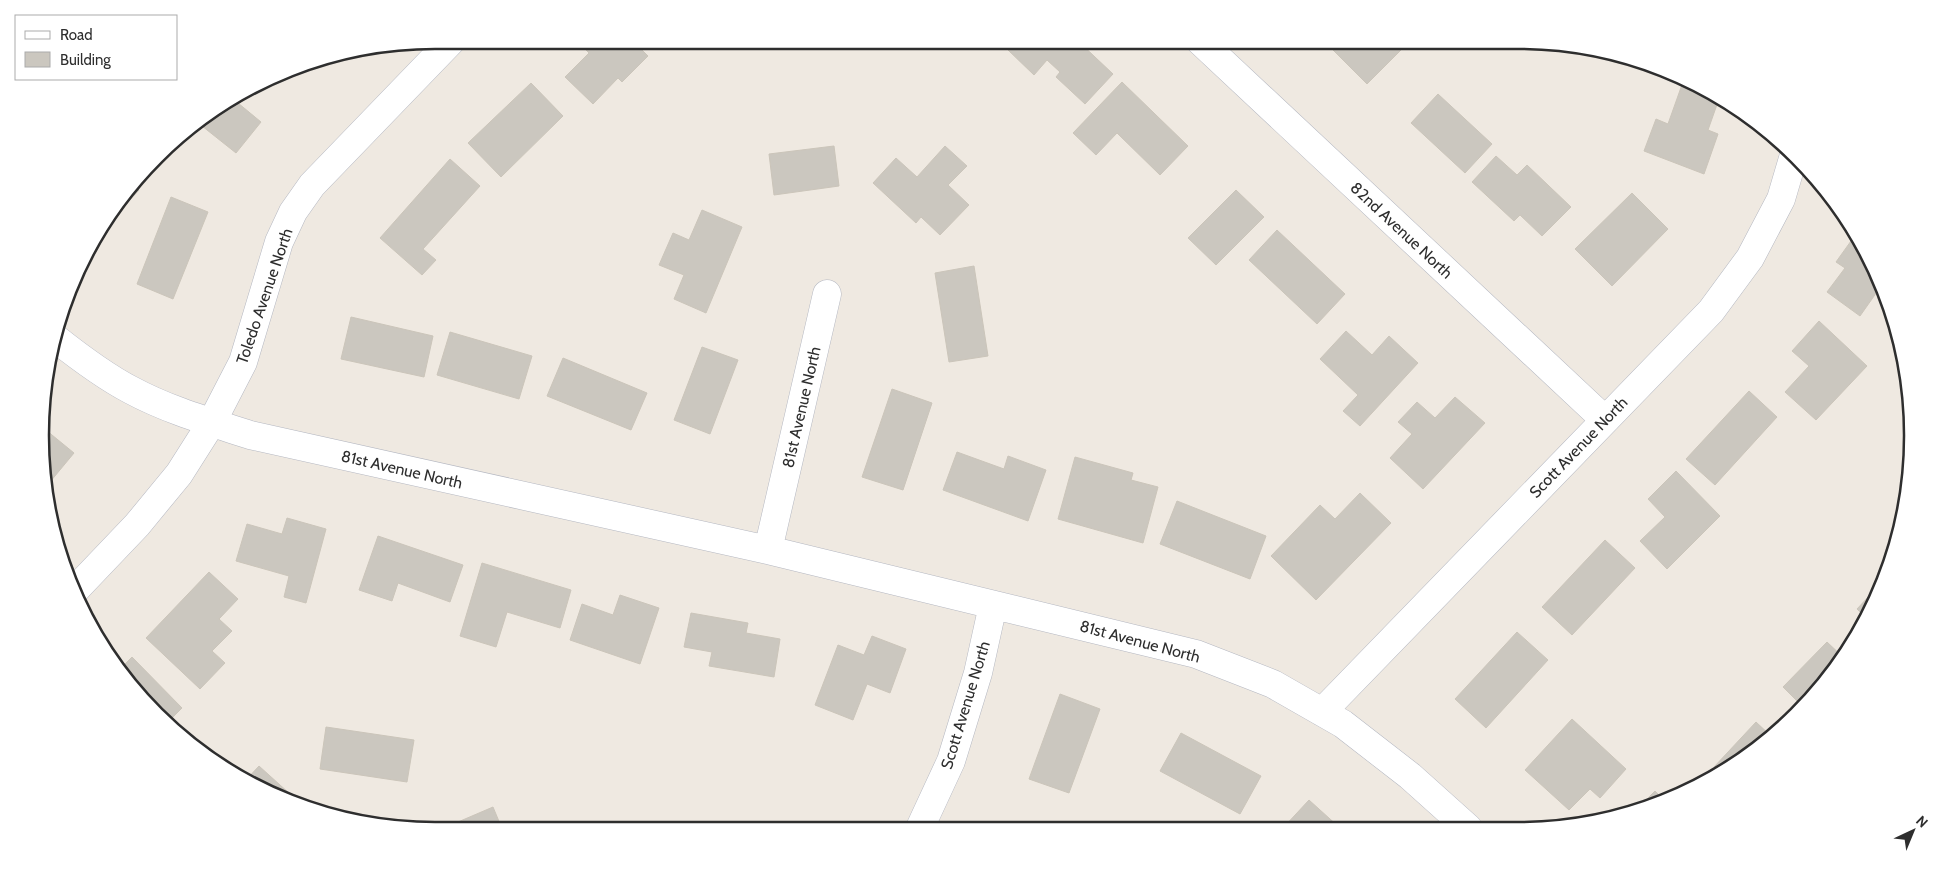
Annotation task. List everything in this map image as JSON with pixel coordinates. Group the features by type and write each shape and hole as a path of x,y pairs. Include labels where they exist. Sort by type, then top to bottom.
{"street":[{"name":"Toledo Avenue North","path":"79,586 137,525 179,474 212,422 243,362 279,242 293,212 312,185 443,49"},
{"name":"82nd Avenue North","path":"1209,49 1605,420"},
{"name":"Scott Avenue North","path":"1322,712 1710,310 1750,258 1782,199 1792,163"},
{"name":"81st Avenue North","path":"768,550 827,294"},
{"name":"81st Avenue North","path":"60,342 132,391 189,415 259,437 768,550 1196,654 1272,684 1343,724 1410,776 1461,822"},
{"name":"Scott Avenue North","path":"922,822 952,761 978,673 993,605"}],"building":[{"path":"585,49 641,49 648,56 622,82 618,78 593,104 565,77 589,53"},
{"path":"1087,49 1113,74 1085,104 1056,77 1060,72 1047,60 1034,75 1008,50"},
{"path":"1332,49 1402,49 1367,84"},
{"path":"1122,82 1188,146 1160,175 1117,133 1096,155 1073,133"},
{"path":"531,83 563,116 501,177 468,143"},
{"path":"1682,86 1717,105 1708,130 1718,134 1704,174 1644,151 1656,119 1668,124"},
{"path":"1438,94 1492,144 1465,173 1411,123"},
{"path":"238,103 261,122 236,153 203,127"},
{"path":"834,146 839,186 774,195 769,154"},
{"path":"945,146 967,166 948,185 969,205 940,235 921,217 916,223 873,183 896,158 917,177"},
{"path":"1496,156 1517,175 1527,165 1571,207 1542,236 1520,215 1514,221 1472,182"},
{"path":"450,159 480,186 423,249 436,260 422,275 380,238"},
{"path":"138,189 139,190 126,204"},
{"path":"1236,190 1264,217 1216,265 1188,238"},
{"path":"1632,193 1668,229 1612,286 1575,249"},
{"path":"171,197 208,212 173,299 137,284"},
{"path":"702,210 742,227 706,313 674,299 684,275 659,265 673,233 689,240"},
{"path":"1277,230 1345,294 1317,324 1249,260"},
{"path":"1851,241 1877,292 1860,316 1827,292 1845,268 1836,262"},
{"path":"974,266 988,356 949,362 935,273"},
{"path":"351,317 433,336 424,377 341,359"},
{"path":"1819,321 1867,366 1816,420 1785,392 1809,366 1792,351"},
{"path":"1346,331 1372,355 1389,336 1418,363 1360,426 1343,411 1358,395 1320,359"},
{"path":"450,332 532,356 519,399 437,375"},
{"path":"702,347 738,360 710,434 674,420"},
{"path":"563,358 647,393 631,430 547,396"},
{"path":"892,389 932,403 903,490 862,477"},
{"path":"1749,391 1777,417 1715,485 1686,459"},
{"path":"1455,397 1485,423 1423,489 1390,458 1412,434 1398,422 1417,402 1435,418"},
{"path":"49,433 74,453 52,480"},
{"path":"957,452 1004,469 1008,456 1046,470 1028,521 943,490"},
{"path":"1075,457 1133,473 1131,480 1158,487 1143,543 1058,519"},
{"path":"1676,471 1720,516 1667,569 1640,541 1665,517 1648,499"},
{"path":"1360,493 1391,523 1316,600 1271,556 1320,505 1335,519"},
{"path":"1177,501 1266,536 1250,579 1160,544"},
{"path":"287,518 326,529 306,603 284,597 289,576 236,561 247,524 282,534"},
{"path":"378,536 463,565 450,602 398,583 392,601 359,590"},
{"path":"1605,540 1635,568 1572,635 1542,607"},
{"path":"482,563 571,590 560,628 507,612 496,647 460,636"},
{"path":"209,572 238,599 219,619 232,631 212,651 225,663 200,689 146,638"},
{"path":"620,595 659,608 640,664 570,640 582,604 613,615"},
{"path":"1869,596 1861,613 1857,609"},
{"path":"691,613 748,623 746,633 780,639 774,677 709,666 712,652 684,647"},
{"path":"1517,632 1548,660 1486,728 1455,699"},
{"path":"872,636 906,649 890,693 867,684 853,720 815,705 838,645 864,655"},
{"path":"1827,642 1838,652 1798,702 1783,687"},
{"path":"132,657 182,708 172,718 145,691 124,665"},
{"path":"1060,694 1100,709 1069,793 1029,779"},
{"path":"1572,719 1626,769 1600,798 1590,789 1569,810 1525,770"},
{"path":"1756,722 1766,731 1732,757 1714,767"},
{"path":"326,727 414,740 407,782 320,769"},
{"path":"1181,733 1261,776 1240,814 1160,771"},
{"path":"259,766 290,794 264,782 251,775"},
{"path":"1655,791 1659,795 1645,801"},
{"path":"1309,800 1333,822 1289,822"},
{"path":"493,807 499,822 458,822"}]}
